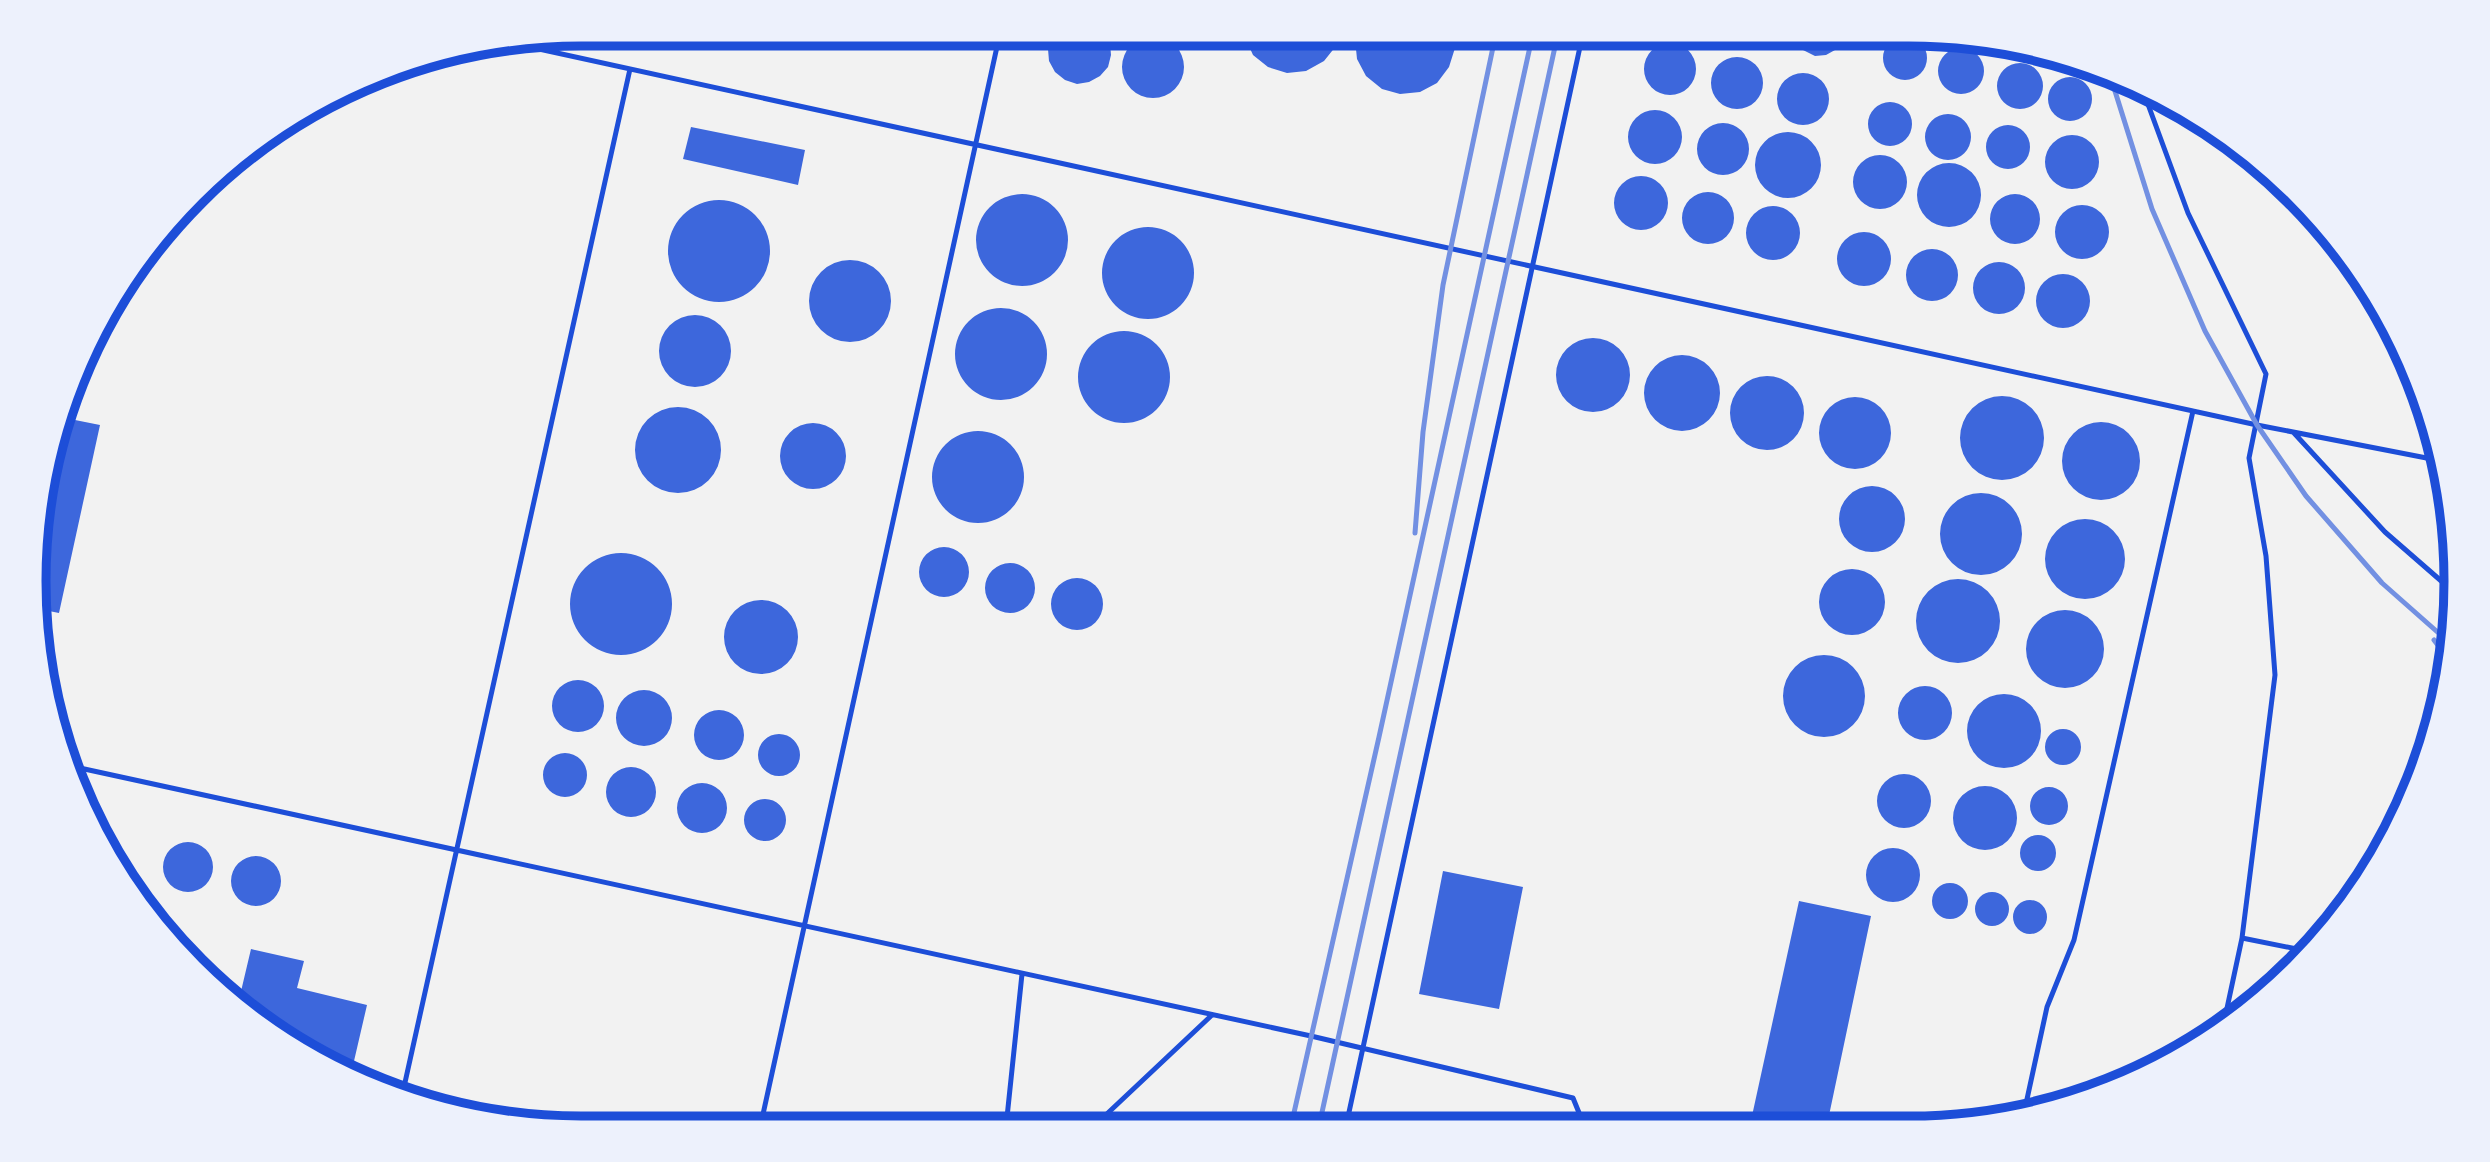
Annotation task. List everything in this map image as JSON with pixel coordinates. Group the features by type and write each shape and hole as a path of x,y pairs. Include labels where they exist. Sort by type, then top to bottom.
{"lane":[{"path":"763,1116 997,46"},
{"path":"1348,1116 1580,46"},
{"path":"534,48 2257,425 2430,459"},
{"path":"404,1086 630,69"},
{"path":"2147,102 2189,213 2266,374 2249,457 2266,556 2275,675 2242,938 2226,1012"},
{"path":"2026,1103 2047,1007 2074,940 2193,411"},
{"path":"2294,432 2385,533 2444,584"},
{"path":"79,768 1363,1049 1573,1098 1580,1116"},
{"path":"2242,938 2298,949"},
{"path":"1007,1116 1022,974"},
{"path":"1105,1116 1212,1015"}],"building":[{"path":"1049,46 1110,46 1111,55 1108,67 1100,76 1077,84 1065,80 1055,72 1049,61"},
{"path":"1130,46 1176,46 1184,61 1184,73 1179,84 1170,93 1159,98 1147,98 1136,93 1127,84 1122,73 1122,61"},
{"path":"1249,46 1336,46 1324,61 1306,71 1287,73 1268,67 1253,55"},
{"path":"1356,46 1455,48 1449,67 1437,83 1420,92 1400,94 1382,89 1366,76 1357,59"},
{"path":"1658,46 1682,46 1689,50 1694,59 1694,79 1689,88 1680,93 1660,93 1651,88 1646,79 1646,59 1651,50"},
{"path":"1838,46 1826,55 1815,56 1797,47"},
{"path":"1888,46 1922,46 1925,66 1913,78 1897,78 1885,66 1883,58"},
{"path":"1952,50 1970,50 1982,62 1982,80 1970,92 1952,92 1940,80 1940,62"},
{"path":"1737,57 1756,64 1763,83 1756,102 1737,109 1718,102 1711,83 1718,64"},
{"path":"2020,63 2036,70 2043,86 2036,102 2020,109 2004,102 1997,86 2004,70"},
{"path":"1803,73 1822,80 1829,99 1822,118 1803,125 1784,118 1777,99 1784,80"},
{"path":"2070,77 2085,84 2092,99 2085,114 2070,121 2055,114 2048,99 2055,84"},
{"path":"1890,102 1899,103 1906,108 1911,115 1911,133 1906,140 1899,145 1890,146 1881,145 1874,140 1869,133 1868,124 1869,115 1874,108 1881,103"},
{"path":"1655,110 1674,118 1682,137 1674,156 1655,164 1636,156 1628,137 1636,118"},
{"path":"1948,114 1964,121 1971,137 1964,153 1948,160 1932,153 1925,137 1932,121"},
{"path":"1723,123 1742,130 1749,149 1742,168 1723,175 1704,168 1697,149 1704,130"},
{"path":"2008,125 2024,131 2030,147 2024,163 2008,169 1992,163 1986,147 1992,131"},
{"path":"691,127 805,150 798,185 683,159"},
{"path":"1781,132 1795,132 1807,137 1816,146 1821,165 1819,178 1812,189 1795,198 1781,198 1769,193 1760,184 1755,172 1755,158 1760,146 1769,137"},
{"path":"2072,135 2091,143 2099,162 2091,181 2072,189 2053,181 2045,162 2053,143"},
{"path":"1880,155 1899,163 1907,182 1899,201 1880,209 1861,201 1853,182 1861,163"},
{"path":"1943,163 1955,163 1972,172 1979,183 1979,207 1972,218 1955,227 1943,227 1931,222 1922,213 1917,201 1917,189 1922,177 1931,168"},
{"path":"1646,176 1656,180 1664,188 1668,203 1664,218 1656,226 1636,230 1626,226 1618,218 1614,198 1618,188 1626,180"},
{"path":"1708,192 1727,199 1734,218 1727,237 1708,244 1689,237 1682,218 1689,199"},
{"path":"1022,194 1048,202 1060,214 1068,240 1060,266 1048,278 1022,286 996,278 984,266 976,240 984,214 996,202"},
{"path":"2015,194 2033,201 2040,219 2033,237 2015,244 1997,237 1990,219 1997,201"},
{"path":"719,200 739,204 755,215 766,231 770,251 766,271 755,287 739,298 719,302 699,298 683,287 672,271 668,251 672,231 683,215 699,204"},
{"path":"2082,205 2101,213 2109,232 2101,251 2082,259 2063,251 2055,232 2063,213"},
{"path":"1773,206 1792,214 1800,233 1792,252 1773,260 1754,252 1746,233 1754,214"},
{"path":"1148,227 1166,231 1180,241 1190,255 1194,273 1190,291 1180,305 1166,315 1148,319 1130,315 1116,305 1106,291 1102,273 1106,255 1116,241 1130,231"},
{"path":"1864,232 1883,240 1891,259 1883,278 1864,286 1845,278 1837,259 1845,240"},
{"path":"1932,249 1951,256 1958,275 1951,294 1932,301 1913,294 1906,275 1913,256"},
{"path":"850,260 866,263 879,272 888,285 891,301 888,317 879,330 866,339 850,342 834,339 821,330 812,317 809,301 812,285 821,272 834,263"},
{"path":"1999,262 2009,264 2017,270 2023,278 2023,298 2017,306 2009,312 1999,314 1989,312 1981,306 1975,298 1973,288 1975,278 1981,270 1989,264"},
{"path":"2063,274 2082,282 2090,301 2082,320 2063,328 2044,320 2036,301 2044,282"},
{"path":"1001,308 1027,316 1039,328 1047,354 1039,380 1027,392 1001,400 975,392 963,380 955,354 963,328 975,316"},
{"path":"695,315 715,321 725,331 731,351 725,371 715,381 695,387 675,381 665,371 659,351 665,331 675,321"},
{"path":"1124,331 1142,335 1156,345 1166,359 1170,377 1166,395 1156,409 1142,419 1124,423 1106,419 1092,409 1082,395 1078,377 1082,359 1092,345 1106,335"},
{"path":"1593,338 1607,341 1619,349 1627,361 1630,375 1627,389 1619,401 1607,409 1593,412 1579,409 1567,401 1559,389 1556,375 1559,361 1567,349 1579,341"},
{"path":"1682,355 1696,358 1709,366 1717,379 1720,393 1717,407 1709,420 1696,428 1682,431 1668,428 1655,420 1647,407 1644,393 1647,379 1655,366 1668,358"},
{"path":"1760,376 1774,376 1788,382 1798,392 1804,413 1798,434 1788,444 1774,450 1760,450 1746,444 1736,434 1730,420 1730,406 1736,392 1746,382"},
{"path":"1994,396 2010,396 2026,403 2037,414 2044,430 2041,454 2032,468 2010,480 1994,480 1978,473 1967,462 1960,446 1960,430 1967,414 1978,403"},
{"path":"1855,397 1875,403 1885,413 1891,433 1885,453 1875,463 1855,469 1835,463 1825,453 1819,433 1825,413 1835,403"},
{"path":"678,407 702,414 714,426 721,450 714,474 702,486 678,493 654,486 642,474 635,450 642,426 654,414"},
{"path":"71,419 100,425 59,613 47,611 47,546 56,477"},
{"path":"2101,422 2116,425 2133,439 2140,461 2137,476 2123,493 2101,500 2086,497 2069,483 2062,461 2065,446 2079,429"},
{"path":"813,423 826,426 836,433 843,443 846,456 843,469 836,479 826,486 813,489 800,486 790,479 783,469 780,456 783,443 790,433 800,426"},
{"path":"978,431 996,435 1010,445 1020,459 1024,477 1020,495 1010,509 996,519 978,523 960,519 946,509 936,495 932,477 936,459 946,445 960,435"},
{"path":"1872,486 1885,489 1895,496 1902,506 1905,519 1902,532 1895,542 1885,549 1872,552 1859,549 1849,542 1842,532 1839,519 1842,506 1849,496 1859,489"},
{"path":"1981,493 1997,496 2010,505 2019,518 2022,534 2019,550 2010,563 1997,572 1981,575 1965,572 1952,563 1943,550 1940,534 1943,518 1952,505 1965,496"},
{"path":"2077,519 2093,519 2114,530 2125,551 2125,567 2114,588 2093,599 2077,599 2063,593 2051,581 2045,567 2045,551 2051,537 2063,525"},
{"path":"934,548 954,548 968,562 968,582 954,596 934,596 920,582 920,562"},
{"path":"621,553 641,557 657,568 668,584 672,604 668,624 657,640 641,651 621,655 601,651 585,640 574,624 570,604 574,584 585,568 601,557"},
{"path":"1010,563 1028,570 1035,588 1028,606 1010,613 992,606 985,588 992,570"},
{"path":"1852,569 1865,572 1875,579 1882,589 1885,602 1882,615 1875,625 1865,632 1852,635 1839,632 1829,625 1822,615 1819,602 1822,589 1829,579 1839,572"},
{"path":"1077,578 1087,580 1095,586 1101,594 1101,614 1095,622 1087,628 1077,630 1067,628 1059,622 1053,614 1051,604 1053,594 1059,586 1067,580"},
{"path":"1950,579 1966,579 1982,586 1993,597 2000,613 1997,637 1988,651 1966,663 1950,663 1934,656 1923,645 1916,629 1916,613 1923,597 1934,586"},
{"path":"761,600 775,603 787,611 795,623 798,637 795,651 787,663 775,671 761,674 747,671 735,663 727,651 724,637 727,623 735,611 747,603"},
{"path":"2057,610 2073,610 2087,616 2098,627 2104,641 2104,657 2098,671 2087,682 2073,688 2057,688 2043,682 2032,671 2026,657 2026,641 2032,627 2043,616"},
{"path":"1824,655 1840,658 1853,667 1862,680 1865,696 1862,712 1853,725 1840,734 1824,737 1808,734 1795,725 1786,712 1783,696 1786,680 1795,667 1808,658"},
{"path":"578,680 588,682 596,688 602,696 602,716 596,724 588,730 578,732 568,730 560,724 554,716 552,706 554,696 560,688 568,682"},
{"path":"1925,686 1944,694 1952,713 1944,732 1925,740 1906,732 1898,713 1906,694"},
{"path":"639,690 649,690 664,698 670,707 670,729 664,738 649,746 639,746 621,734 616,723 616,713 628,695"},
{"path":"2004,694 2018,697 2030,705 2038,717 2041,731 2038,745 2030,757 2018,765 2004,768 1990,765 1978,757 1970,745 1967,731 1970,717 1978,705 1990,697"},
{"path":"719,710 737,717 744,735 737,753 719,760 701,753 694,735 701,717"},
{"path":"2063,729 2076,734 2081,747 2076,760 2063,765 2050,760 2045,747 2050,734"},
{"path":"779,734 794,740 800,755 794,770 779,776 764,770 758,755 764,740"},
{"path":"565,753 580,760 587,775 580,790 565,797 550,790 543,775 550,760"},
{"path":"631,767 649,774 656,792 649,810 631,817 613,810 606,792 613,774"},
{"path":"1904,774 1923,782 1931,801 1923,820 1904,828 1885,820 1877,801 1885,782"},
{"path":"702,783 720,790 727,808 720,826 702,833 684,826 677,808 684,790"},
{"path":"1985,786 2003,792 2011,800 2017,818 2011,836 2003,844 1985,850 1967,844 1959,836 1953,818 1959,800 1967,792"},
{"path":"2049,787 2062,793 2068,806 2062,819 2049,825 2036,819 2030,806 2036,793"},
{"path":"765,799 780,805 786,820 780,835 765,841 750,835 744,820 750,805"},
{"path":"2038,835 2051,840 2056,853 2051,866 2038,871 2025,866 2020,853 2025,840"},
{"path":"188,842 206,849 213,867 206,885 188,892 170,885 163,867 170,849"},
{"path":"1893,848 1912,856 1920,875 1912,894 1893,902 1874,894 1866,875 1874,856"},
{"path":"256,856 274,863 281,881 274,899 256,906 238,899 231,881 238,863"},
{"path":"1443,871 1523,887 1499,1009 1419,994"},
{"path":"1950,883 1963,888 1968,901 1963,914 1950,919 1937,914 1932,901 1937,888"},
{"path":"1992,892 2004,897 2009,909 2004,921 1992,926 1980,921 1975,909 1980,897"},
{"path":"2030,900 2042,905 2047,917 2042,929 2030,934 2018,929 2013,917 2018,905"},
{"path":"1799,901 1871,916 1829,1116 1752,1116"},
{"path":"251,949 304,961 297,988 367,1005 353,1065 313,1045 240,994"}],"railway":[{"path":"1415,533 1423,432 1443,285 1493,46"},
{"path":"1293,1116 1530,46"},
{"path":"1321,1116 1555,46"},
{"path":"2113,86 2152,209 2205,331 2257,425 2306,496 2382,583 2441,635"},
{"path":"2434,640 2440,648"}]}
